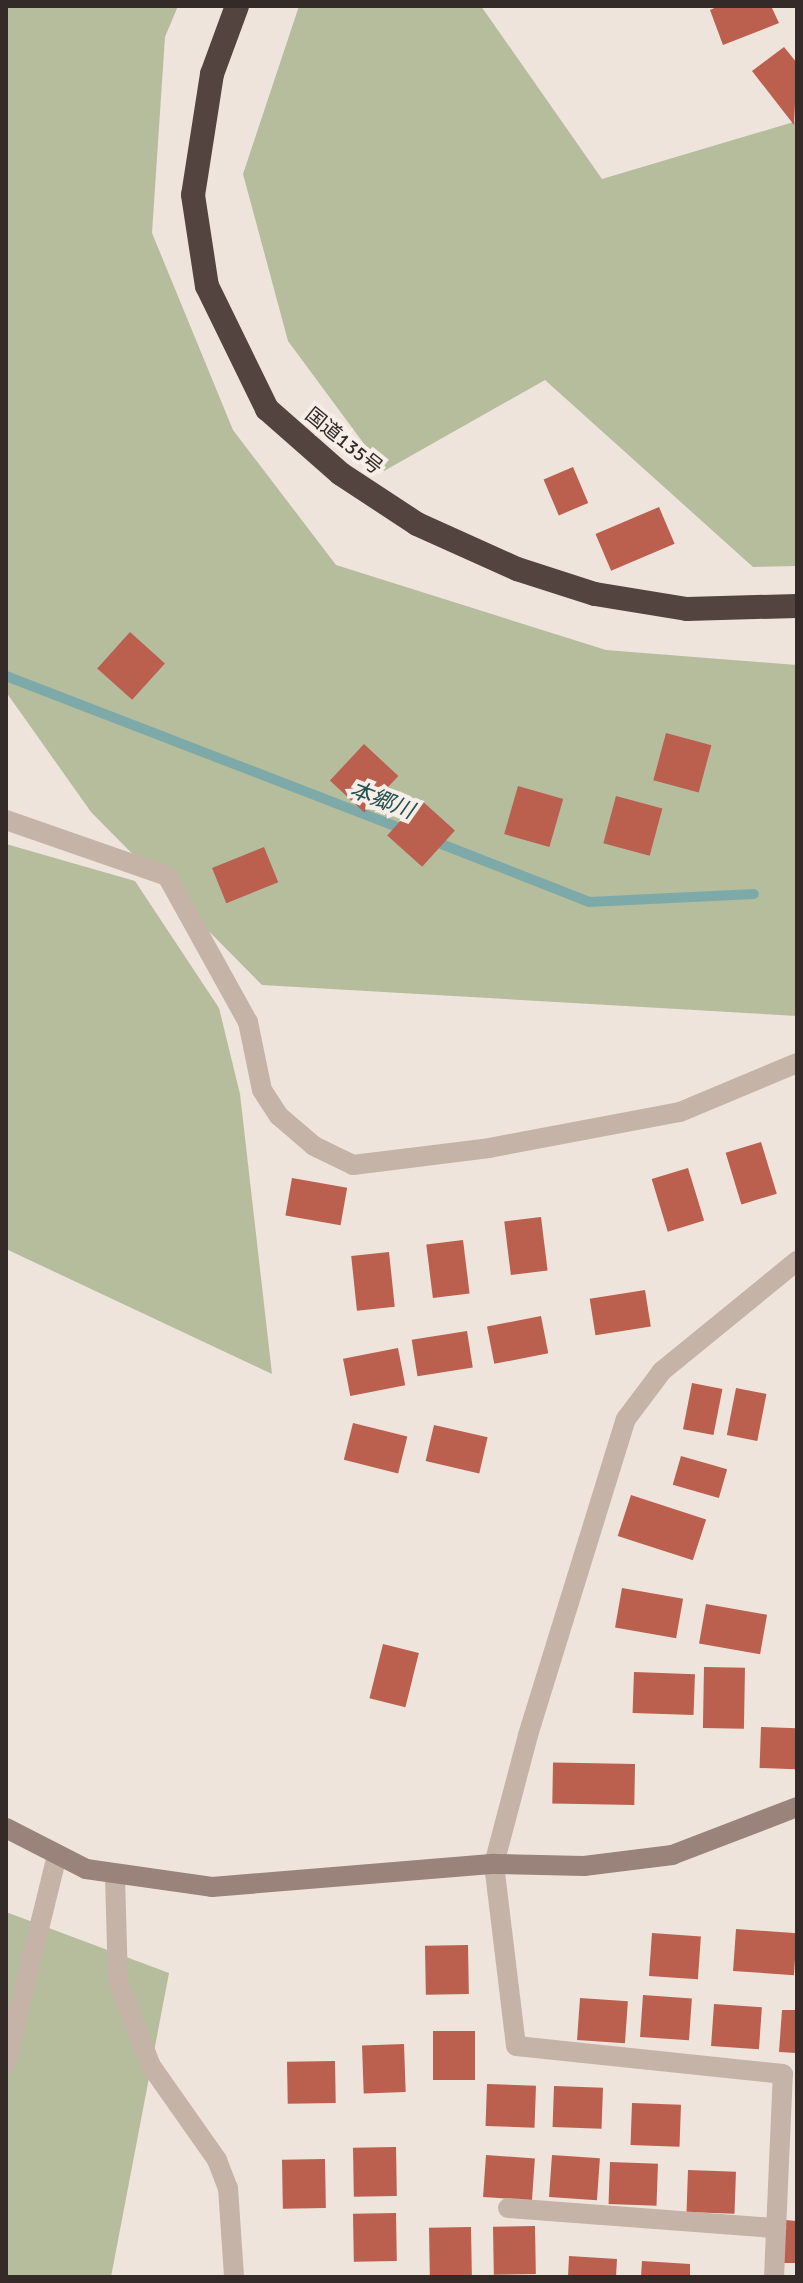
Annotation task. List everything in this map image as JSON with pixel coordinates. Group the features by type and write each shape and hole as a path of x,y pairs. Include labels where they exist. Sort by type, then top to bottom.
{"highway":[{"name":"国道135号","path":"237,6 212,74 193,195 207,286 267,409 341,474 417,524 517,569 595,594 687,609 797,606"}],"street":[{"path":"6,820 167,876 248,1022 262,1090 279,1116 314,1146 353,1165 489,1148 680,1112 797,1063"},
{"path":"774,2277 783,2074 516,2046 494,1864 528,1735 626,1419 662,1371 797,1261"},
{"path":"6,1828 57,1855 115,1876 212,1887 494,1864 584,1866 672,1855 797,1807"},
{"path":"6,2063 57,1855"},
{"path":"115,1876 118,1981 151,2066 217,2160 228,2188 234,2277"},
{"path":"508,2208 776,2228"}],"green space":[{"path":"6,6 178,6 165,37 152,233 233,430 336,565 606,650 797,665 797,1016 262,985 91,812 6,692"},
{"path":"299,6 481,6 602,179 797,121 797,566 753,567 545,380 384,471 288,341 243,174"},
{"path":"6,844 135,881 219,1008 240,1094 272,1374 6,1249"},
{"path":"6,1912 169,1973 111,2277 6,2277"}],"building":[{"path":"719,6 771,6 779,23 723,45 710,10"},
{"path":"784,47 797,63 794,125 752,71"},
{"path":"573,467 588,503 559,515 544,480"},
{"path":"659,507 675,544 611,571 595,534"},
{"path":"130,632 165,663 132,700 97,668"},
{"path":"666,733 711,745 699,792 653,780"},
{"path":"364,744 398,776 364,813 330,781"},
{"path":"518,786 563,799 549,847 504,834"},
{"path":"616,796 662,808 650,856 603,843"},
{"path":"420,799 455,830 422,867 387,835"},
{"path":"264,847 278,882 226,903 212,868"},
{"path":"761,1142 777,1194 741,1204 726,1153"},
{"path":"688,1168 704,1221 668,1232 652,1179"},
{"path":"292,1178 347,1188 341,1225 285,1215"},
{"path":"541,1217 548,1271 511,1275 504,1222"},
{"path":"463,1240 470,1294 433,1298 426,1245"},
{"path":"389,1252 395,1307 357,1311 351,1256"},
{"path":"645,1290 651,1327 595,1335 590,1299"},
{"path":"541,1316 548,1353 494,1364 487,1326"},
{"path":"467,1331 473,1368 417,1376 412,1340"},
{"path":"398,1348 405,1385 350,1396 343,1359"},
{"path":"692,1383 722,1389 713,1435 683,1429"},
{"path":"736,1388 766,1394 757,1441 727,1435"},
{"path":"353,1423 407,1437 398,1473 344,1460"},
{"path":"434,1425 488,1437 479,1473 426,1461"},
{"path":"681,1456 727,1469 719,1498 673,1485"},
{"path":"631,1495 706,1519 693,1560 618,1536"},
{"path":"622,1588 683,1599 676,1638 615,1627"},
{"path":"706,1604 767,1615 760,1654 699,1643"},
{"path":"383,1644 419,1653 405,1707 369,1698"},
{"path":"704,1667 745,1668 744,1729 703,1728"},
{"path":"634,1672 695,1674 694,1715 633,1713"},
{"path":"761,1727 797,1728 796,1769 760,1768"},
{"path":"553,1763 635,1764 634,1805 552,1804"},
{"path":"736,1929 797,1933 794,1975 733,1971"},
{"path":"652,1933 701,1936 698,1979 649,1976"},
{"path":"468,1945 469,1994 426,1995 425,1946"},
{"path":"643,1995 692,1998 689,2040 640,2037"},
{"path":"580,1998 628,2001 625,2043 577,2040"},
{"path":"714,2004 762,2007 759,2049 711,2046"},
{"path":"782,2010 797,2010 797,2053 779,2052"},
{"path":"433,2031 475,2031 475,2080 433,2080"},
{"path":"404,2044 406,2092 364,2093 362,2045"},
{"path":"335,2061 336,2103 288,2104 287,2062"},
{"path":"487,2084 536,2086 535,2128 486,2126"},
{"path":"554,2086 603,2088 602,2129 553,2127"},
{"path":"632,2103 681,2105 680,2147 631,2145"},
{"path":"396,2147 397,2196 354,2197 353,2148"},
{"path":"486,2155 535,2158 532,2200 483,2197"},
{"path":"552,2155 600,2158 597,2200 549,2197"},
{"path":"325,2159 326,2208 283,2209 282,2160"},
{"path":"610,2162 658,2164 657,2206 609,2204"},
{"path":"688,2170 736,2172 735,2214 687,2212"},
{"path":"396,2213 397,2261 354,2262 353,2214"},
{"path":"785,2220 797,2221 797,2263 783,2263"},
{"path":"535,2226 536,2274 494,2275 493,2227"},
{"path":"471,2227 472,2275 430,2276 429,2228"},
{"path":"569,2256 617,2259 616,2277 568,2277"},
{"path":"642,2261 690,2264 690,2277 641,2277"}],"waterway":[{"name":"本郷川","path":"6,676 405,830"},
{"name":"本郷川","path":"431,840 589,902 754,894"}]}
